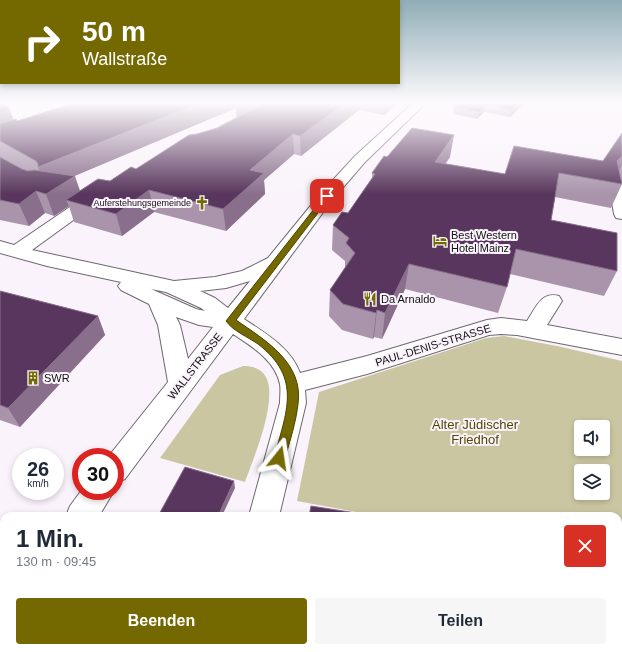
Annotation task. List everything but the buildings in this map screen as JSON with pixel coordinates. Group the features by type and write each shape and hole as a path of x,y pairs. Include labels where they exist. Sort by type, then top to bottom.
{"street":[{"name":"WALLSTRASSE","path":"124,458 327,196 360,159 387,133"},
{"path":"617,184 622,214"},
{"path":"9,250 107,189"},
{"path":"9,250 98,271 165,294 188,314 199,318 230,321 253,336 276,355 287,369 292,384 293,403 265,512"},
{"path":"165,294 241,278 256,273 278,261"},
{"path":"165,294 169,325 181,384"},
{"path":"532,330 552,300"},
{"name":"PAUL-DENIS-STRASSE","path":"292,384 367,365 487,328 501,326 532,330 622,347"},
{"path":"84,512 93,500"}],"green space":[{"name":"Alter Jüdischer Friedhof","path":"504,336 557,346 622,361 622,512 356,512 297,501 319,392 486,338"},
{"path":"243,366 252,367 261,371 267,380 269,393 265,425 245,482 160,458 220,375"}],"place":[{"name":"Auferstehungsgemeinde","path":"202,203"},
{"name":"Best Western Hotel Mainz","path":"440,241"},
{"name":"Da Arnaldo","path":"370,299"},
{"name":"SWR","path":"33,378"}],"route":[{"path":"279,458 293,403 292,384 287,369 276,355 262,342 230,321 327,196"}]}
